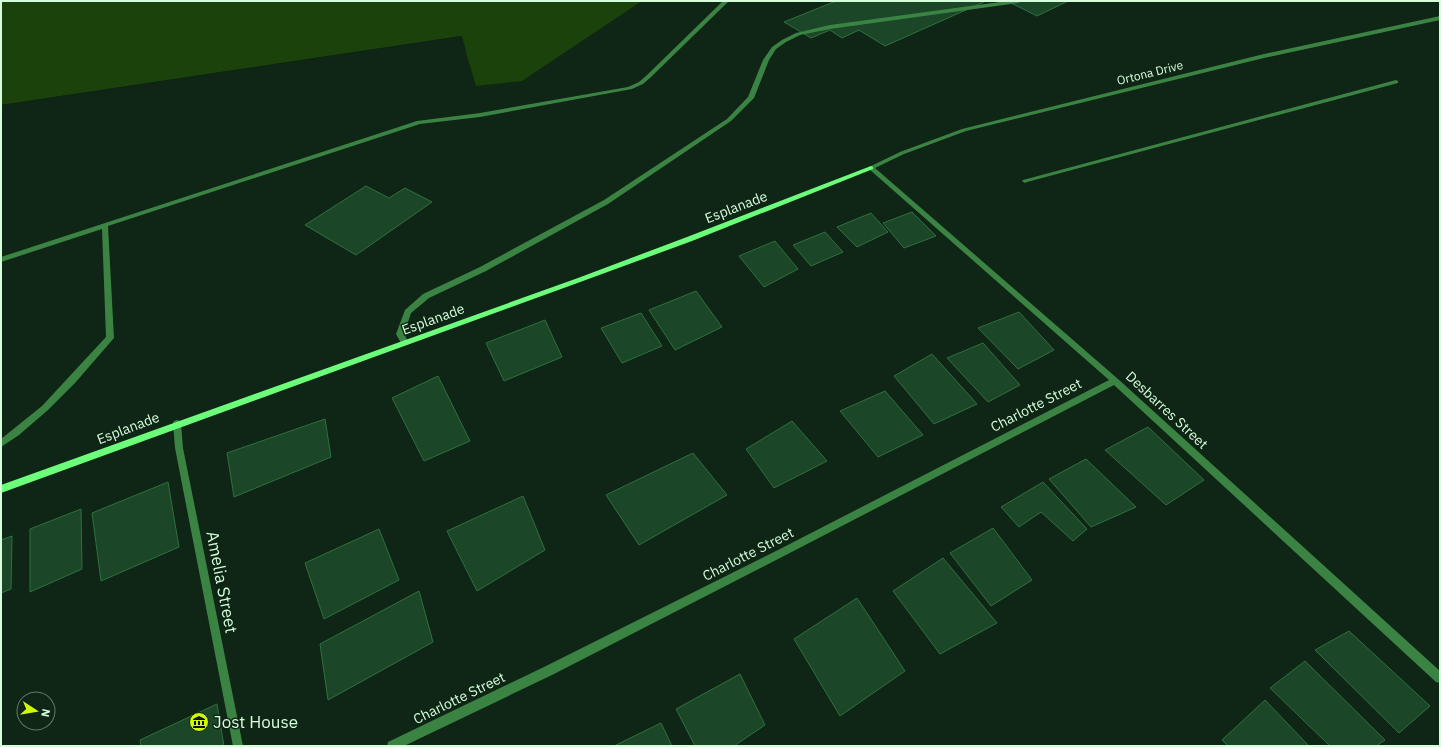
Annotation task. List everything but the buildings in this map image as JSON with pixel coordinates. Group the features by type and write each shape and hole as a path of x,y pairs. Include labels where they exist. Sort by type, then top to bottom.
{"street":[{"path":"1,260 419,122 480,115 630,88 649,76 726,1"},
{"path":"405,343 400,334 408,312 426,296 483,269 606,202 729,120 751,98 766,60 774,48 784,41 798,34 830,27 1018,1"},
{"name":"Ortona Drive","path":"871,168 902,153 964,130 1264,56 1440,18"},
{"path":"1025,181 1396,82"},
{"name":"Esplanade","path":"1,489 177,423 405,343 665,248 871,168"},
{"name":"Desbarres Street","path":"871,168 1115,380 1440,678"},
{"path":"1,444 18,433 68,385 110,338 105,225"},
{"name":"Charlotte Street","path":"392,746 555,668 1115,380"},
{"name":"Amelia Street","path":"177,423 180,448 238,746"}],"shaded area":[{"path":"1,1 642,1 522,81 476,86 461,36 1,105"}],"pier":[{"path":"462,36 466,51 464,51 460,38 1,107 1,105"}],"place":[{"name":"Jost House","path":"199,722"}]}
